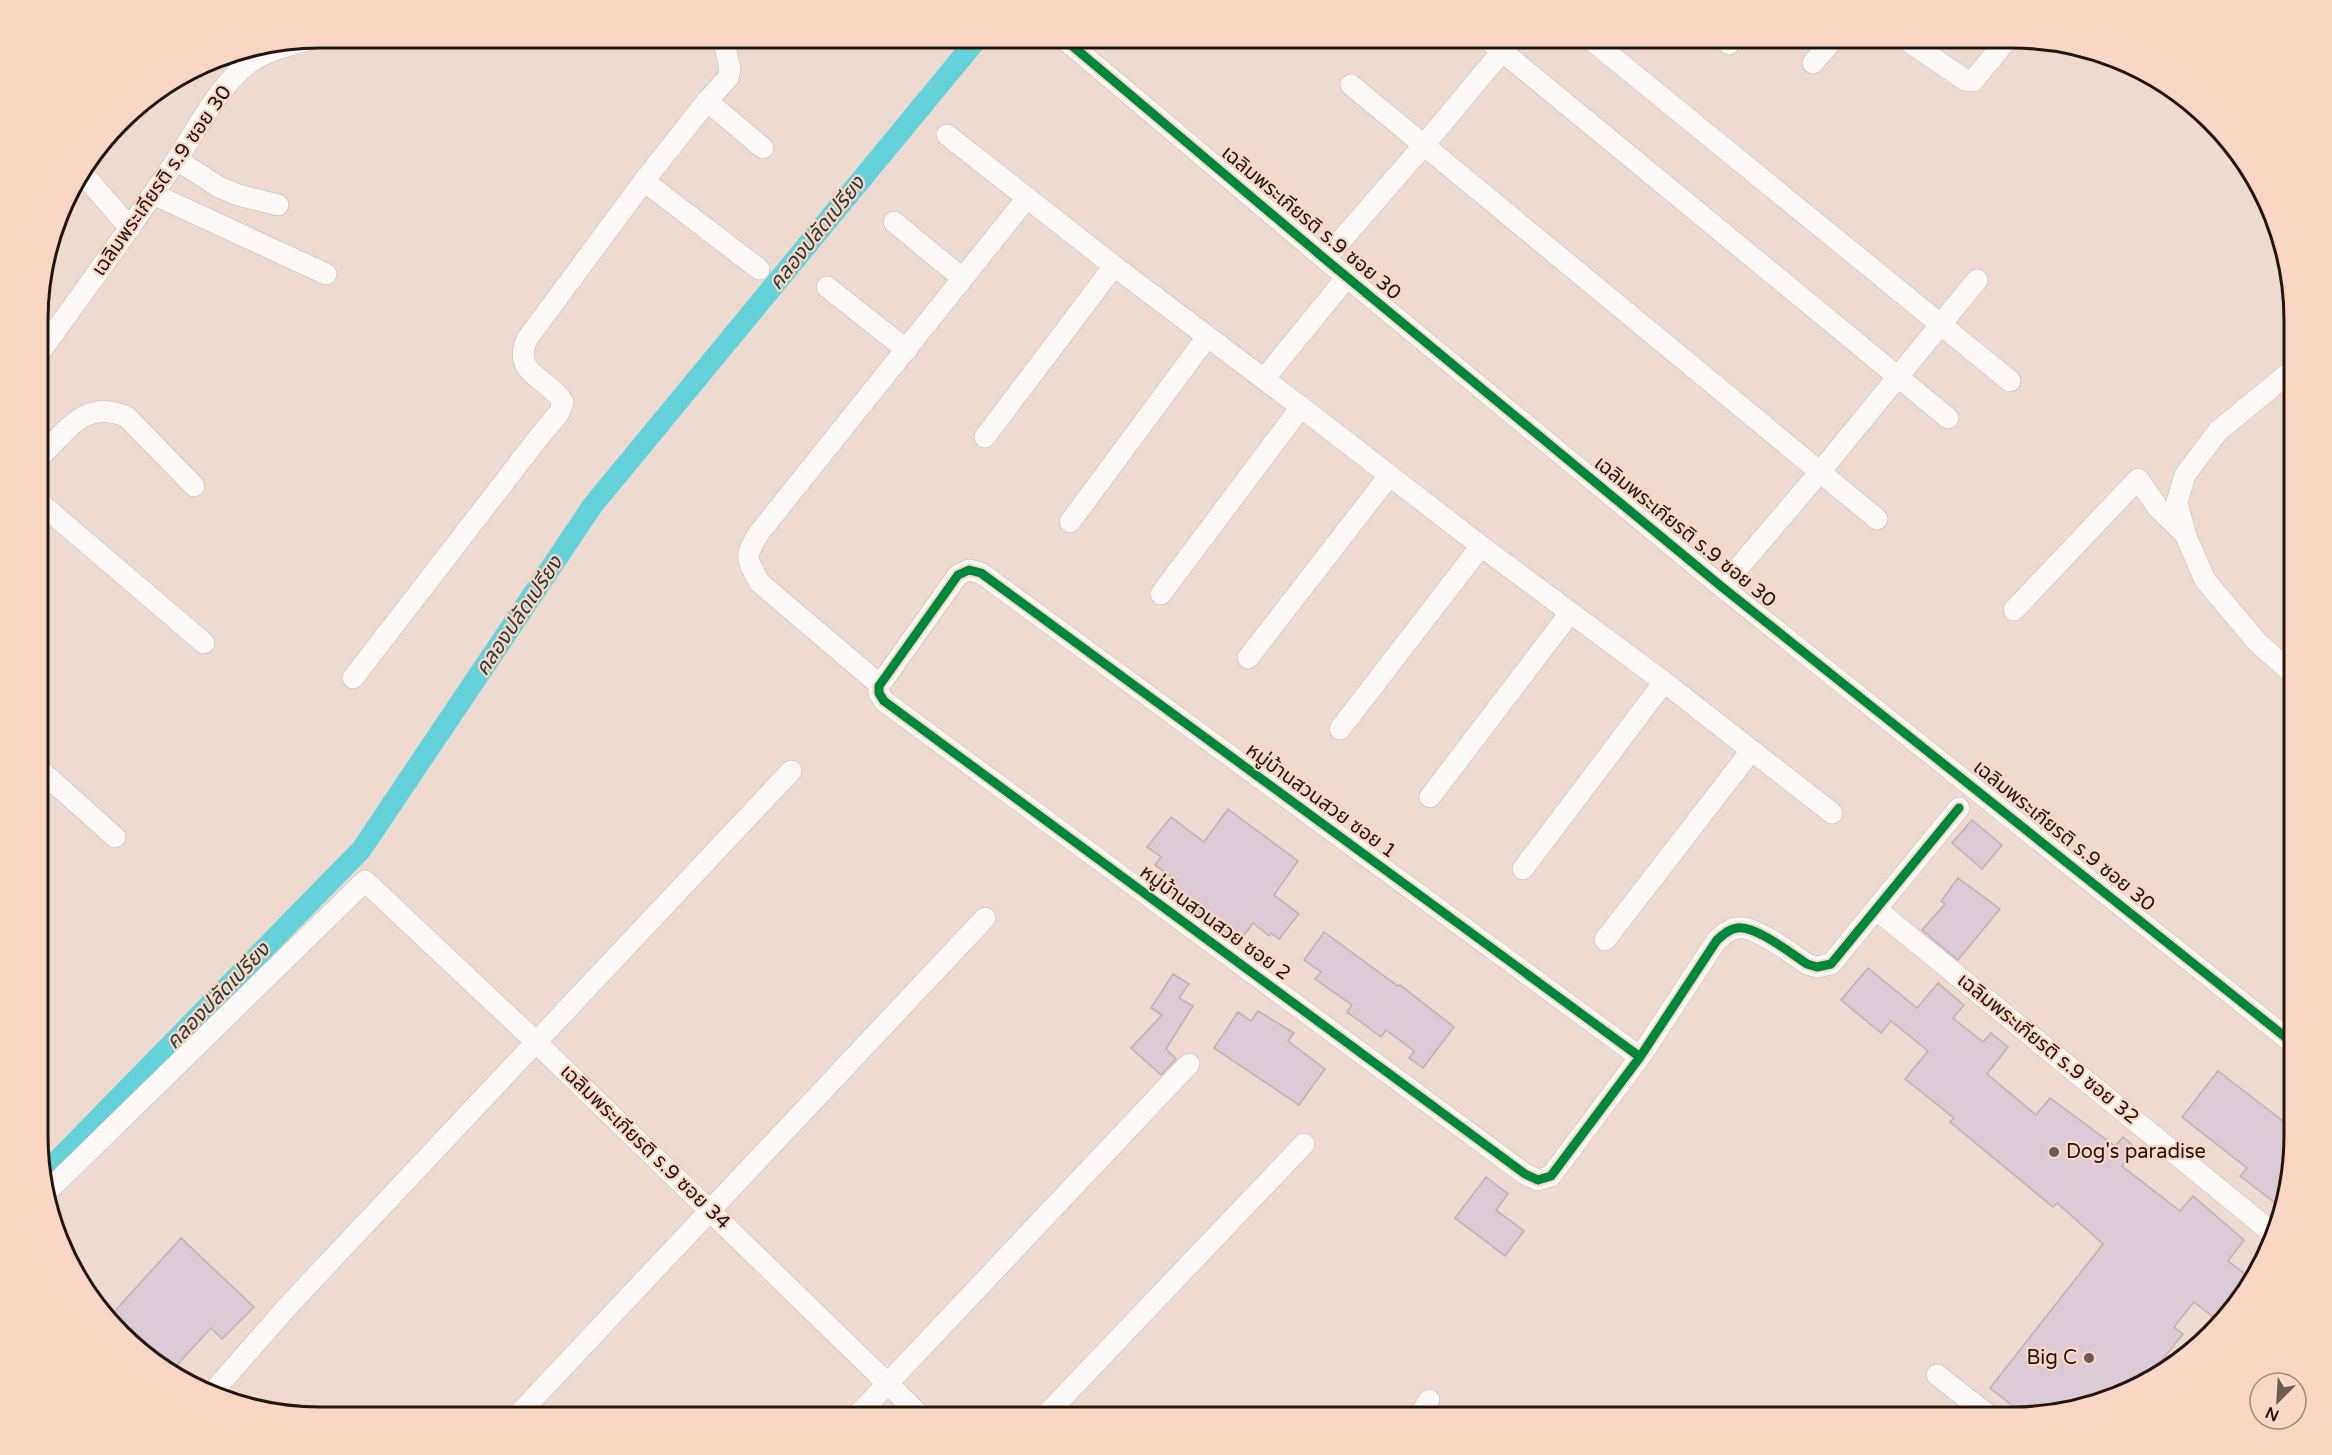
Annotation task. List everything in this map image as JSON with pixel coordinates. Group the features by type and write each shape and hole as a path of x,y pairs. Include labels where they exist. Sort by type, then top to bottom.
{"street":[{"path":"353,678 538,437 559,413 563,402 557,392 529,371 523,361 522,350 527,339 644,181 728,78 730,69 725,48"},
{"name":"เฉลิมพระเกียรติ ร.9 ซอย 30","path":"1075,48 1325,259 1722,587 2284,1036"},
{"path":"1325,259 1424,145 1496,48"},
{"path":"1507,48 1948,418"},
{"path":"1601,48 2010,381"},
{"path":"1813,63 1826,48"},
{"path":"1918,48 1965,80 1973,81 2000,48"},
{"name":"เฉลิมพระเกียรติ ร.9 ซอย 30","path":"48,341 177,160 242,59"},
{"path":"1351,85 1877,519"},
{"path":"707,101 764,148"},
{"path":"947,135 1114,266 1481,546 1664,682 1832,813"},
{"path":"177,160 219,187 238,195 278,205"},
{"path":"87,180 130,228"},
{"path":"644,181 759,269"},
{"path":"153,194 326,274"},
{"path":"882,681 873,679 760,583 748,562 748,551 759,533 1027,198"},
{"path":"894,222 962,278"},
{"path":"985,437 1114,266"},
{"path":"1264,379 1347,277"},
{"path":"1722,587 1820,472 1977,280"},
{"path":"827,287 907,350"},
{"path":"1070,522 1208,337"},
{"path":"2284,377 2218,431 2185,474 2177,502 2187,536 2205,580 2258,643 2284,666"},
{"path":"1161,594 1301,407"},
{"path":"48,449 85,414 103,410 114,411 126,417 194,486"},
{"path":"1248,658 1389,476"},
{"path":"2014,610 2138,479 2158,508 2187,536"},
{"path":"48,510 204,643"},
{"path":"1340,729 1481,546"},
{"name":"หมู่บ้านสวนสวย ซอย 1","path":"882,681 958,575 969,570 981,573 1640,1057"},
{"path":"1430,797 1570,612"},
{"name":"หมู่บ้านสวนสวย ซอย 2","path":"882,681 879,693 884,701 1525,1174 1538,1180 1551,1176 1640,1057"},
{"path":"1522,869 1664,682"},
{"path":"1605,940 1751,751"},
{"path":"217,1387 288,1306 791,771"},
{"path":"48,777 115,837"},
{"path":"1640,1057 1717,940 1728,931 1738,927 1749,930 1807,964 1824,967 1839,956 1959,808"},
{"name":"เฉลิมพระเกียรติ ร.9 ซอย 34","path":"54,1185 365,881 712,1211 911,1407"},
{"name":"เฉลิมพระเกียรติ ร.9 ซอย 32","path":"1877,910 2267,1229"},
{"path":"526,1407 985,918"},
{"path":"865,1407 1189,1064"},
{"path":"1054,1407 1304,1144"},
{"path":"1937,1375 1978,1407"}],"building":[{"path":"1228,809 1298,861 1274,895 1299,914 1279,939 1271,933 1269,936 1253,923 1239,942 1168,890 1176,880 1155,865 1161,857 1147,847 1171,817 1204,842"},
{"path":"1972,820 2002,845 1982,869 1952,843"},
{"path":"1958,878 2000,909 1958,960 1922,930 1945,904 1941,901"},
{"path":"1324,932 1398,986 1400,985 1454,1027 1423,1068 1409,1058 1414,1051 1386,1030 1381,1037 1347,1012 1352,1005 1315,979 1321,972 1304,960"},
{"path":"1868,968 1917,1008 1938,983 1964,1005 1953,1018 1983,1042 1991,1033 2008,1047 1987,1074 2036,1115 2050,1098 2115,1146 2123,1137 2136,1148 2122,1166 2180,1211 2193,1196 2244,1240 2228,1261 2246,1274 2228,1301 2214,1317 2194,1302 2174,1327 2183,1334 2159,1364 2132,1379 2083,1398 2048,1405 2014,1407 1990,1388 2103,1244 2057,1203 2053,1207 1950,1122 1954,1118 1905,1079 1928,1051 1891,1021 1881,1033 1841,1000"},
{"path":"1173,974 1189,984 1179,998 1193,1006 1166,1049 1176,1059 1161,1075 1131,1048 1162,1015 1151,1008"},
{"path":"1258,1011 1294,1033 1288,1041 1325,1069 1299,1105 1214,1048 1238,1012 1251,1021"},
{"path":"2218,1071 2284,1120 2282,1171 2276,1203 2240,1176 2247,1168 2182,1117"},
{"path":"1486,1177 1508,1194 1496,1210 1524,1231 1505,1256 1455,1218"},
{"path":"181,1238 254,1307 222,1339 211,1328 176,1366 158,1354 114,1312"}],"waterway":[{"name":"คลองปลัดเปรียง","path":"50,1168 361,850 593,505 970,48"}],"cycle path":[{"path":"1075,48 1325,259 1722,587 2284,1036"},
{"path":"1640,1057 981,573 969,570 958,575 879,686 879,693 884,701 1525,1174 1538,1180 1551,1176 1640,1057 1717,940 1726,932 1745,928 1763,935 1807,964 1817,967 1831,964 1959,808"}],"place":[{"name":"Dog's paradise","path":"2054,1152"},
{"name":"Big C","path":"2089,1358"}]}
